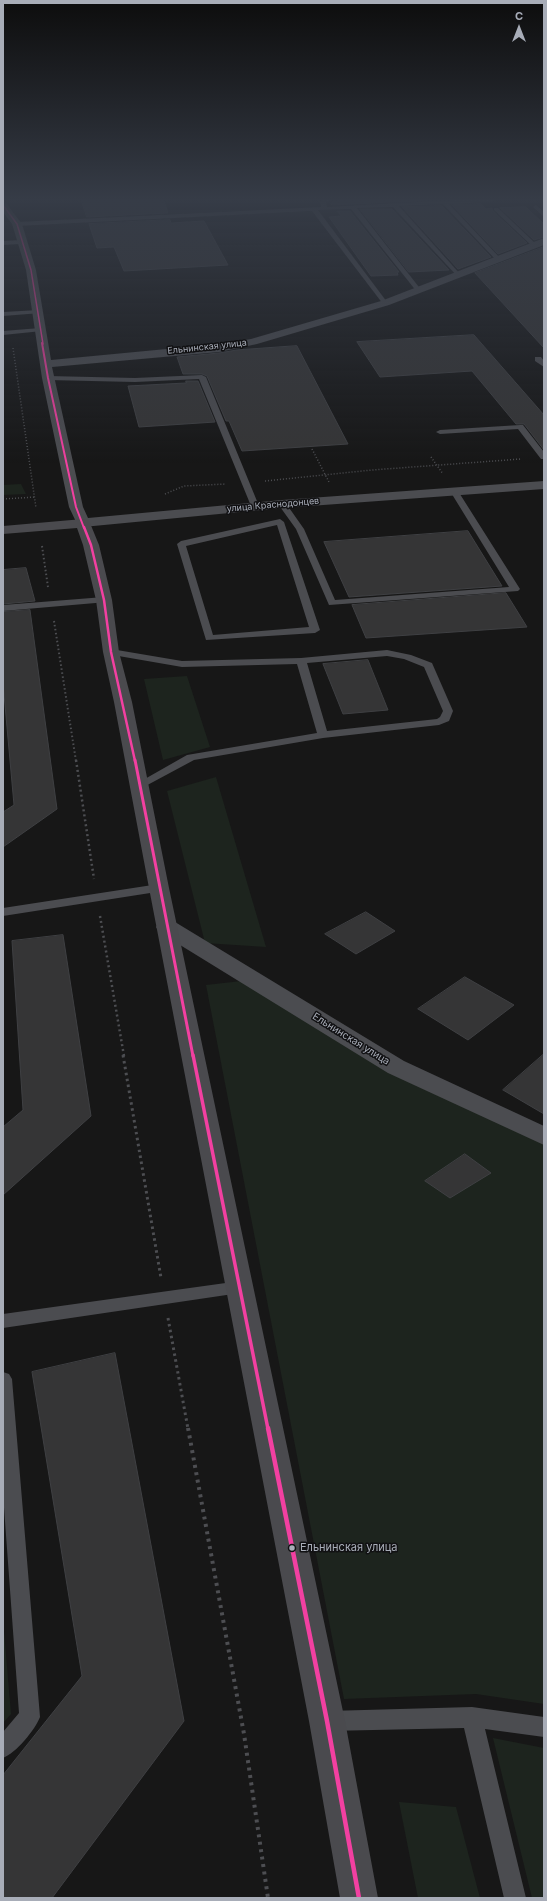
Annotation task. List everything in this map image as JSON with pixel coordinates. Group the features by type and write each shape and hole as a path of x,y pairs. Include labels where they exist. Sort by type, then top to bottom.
{"main road":[{"name":"улица Краснодонцев","path":"3,530 83,523"},
{"path":"83,523 91,545 104,600 111,652 140,786 159,888 327,1721 359,1898"}],"street":[{"path":"33,287 48,378 76,507 83,523"},
{"name":"Ельнинская улица","path":"46,364 219,348 253,342 309,328 429,287"},
{"name":"улица Краснодонцев","path":"83,523 255,506 544,485"},
{"name":"Ельнинская улица","path":"167,926 396,1067 544,1136"}],"lane":[{"path":"373,287 385,303"},
{"path":"415,287 418,291"},
{"path":"3,314 38,312"},
{"path":"3,332 40,330"},
{"path":"538,359 544,365"},
{"path":"48,378 135,380 202,377 255,506"},
{"path":"440,432 520,427 544,457"},
{"path":"282,504 300,529 332,603 515,589 454,491"},
{"path":"280,522 315,630 208,638 181,544 280,522"},
{"path":"3,608 104,600"},
{"path":"111,652 182,664 301,661 387,653 413,658 428,665 448,711 445,718 440,722 323,735 191,757 140,786"},
{"path":"301,661 323,735"},
{"path":"3,912 159,888"},
{"path":"3,1322 240,1287"},
{"path":"3,1379 30,1717 3,1748"},
{"path":"327,1721 472,1717 544,1727"},
{"path":"472,1717 515,1898"}],"path":[{"path":"312,449 338,500"},
{"path":"164,494 184,486 326,476 372,470 521,459"},
{"path":"3,499 35,497"},
{"path":"97,898 164,1298 244,1734 268,1898"}],"shaded area":[{"path":"21,484 26,494 3,495 3,485"},
{"path":"187,676 210,747 163,760 144,679"},
{"path":"216,777 266,947 205,943 167,791"},
{"path":"259,979 345,1042 544,1140 544,1704 476,1694 344,1699 206,985"},
{"path":"3,1619 11,1714 3,1723"},
{"path":"493,1738 544,1748 544,1898 532,1898"},
{"path":"399,1802 456,1807 480,1898 418,1898"}],"building":[{"path":"488,287 544,287 544,348"},
{"path":"474,335 544,415 544,450 524,424 516,424 472,371 380,377 357,342"},
{"path":"297,346 348,444 242,451 229,421 226,421 207,376 202,374 183,374 177,357 237,350"},
{"path":"186,381 198,381 215,422 139,427 128,386 186,383"},
{"path":"468,531 502,586 349,597 324,542"},
{"path":"26,568 35,601 3,604 3,570"},
{"path":"506,593 527,627 366,638 352,605"},
{"path":"30,610 57,809 3,847 3,812 14,805 3,683 3,612"},
{"path":"368,660 388,710 343,714 323,664"},
{"path":"366,912 395,931 356,954 325,934"},
{"path":"63,935 91,1116 3,1195 3,1127 23,1110 12,941"},
{"path":"465,977 514,1005 468,1040 418,1009"},
{"path":"544,1054 544,1114 503,1090"},
{"path":"465,1154 491,1173 450,1198 425,1181"},
{"path":"115,1353 184,1721 52,1898 3,1898 3,1775 82,1676 32,1372"}],"transit line":[{"path":"34,287 48,378 76,507 91,545 104,600 111,652 140,786 159,888 327,1721 359,1898"}],"place":[{"name":"Ельнинская улица","path":"292,1548"}]}
